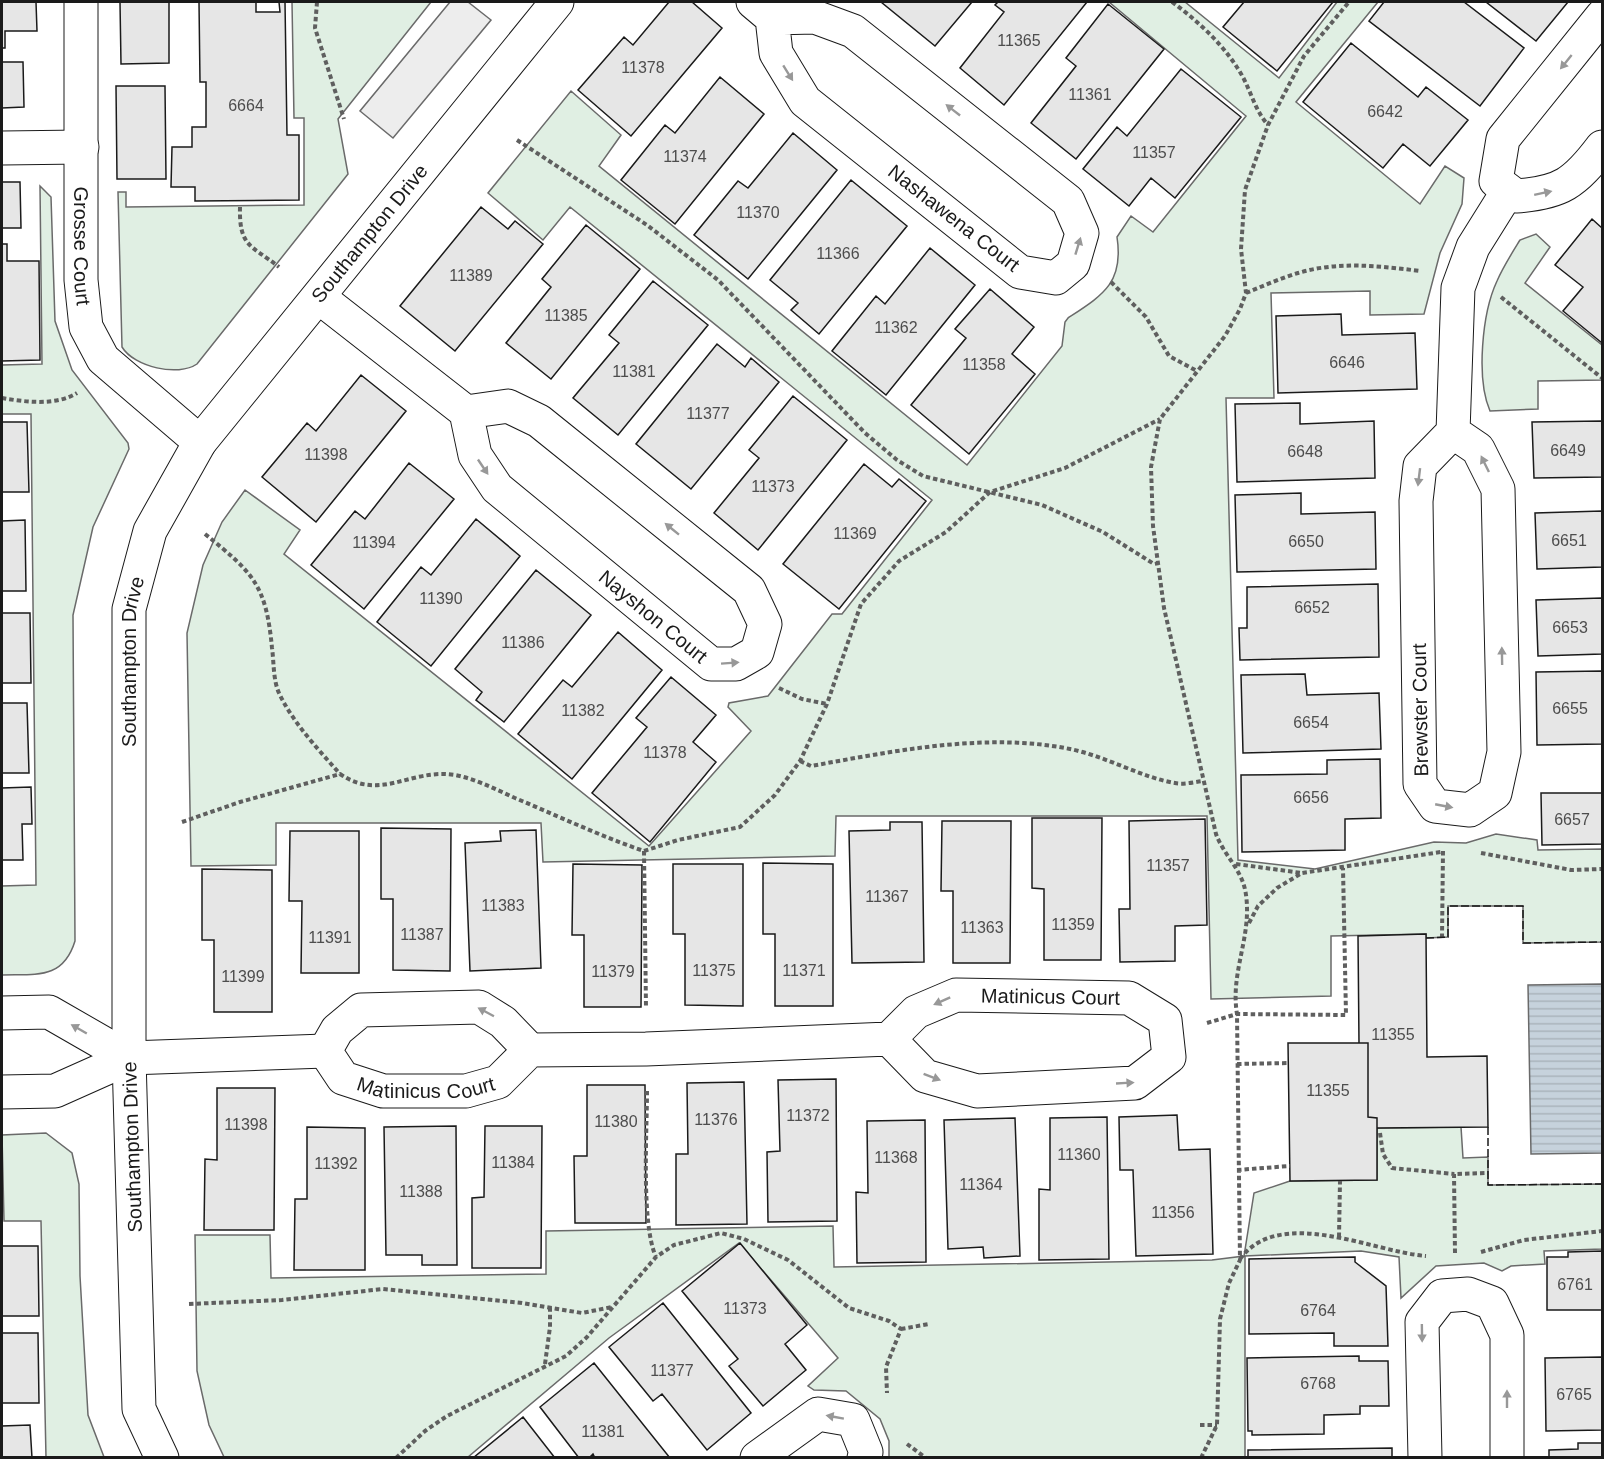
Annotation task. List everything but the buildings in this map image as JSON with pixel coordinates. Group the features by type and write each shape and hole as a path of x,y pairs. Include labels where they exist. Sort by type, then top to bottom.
{"street":[{"name":"Grosse Court","path":"81,2 81,280 86,327 103,359 200,442"},
{"name":"Southampton Drive","path":"162,1458 139,1409 129,1058 129,609 150,531 200,442 320,298 557,2"},
{"name":"Nashawena Court","path":"763,10 815,17 853,31 1068,201 1082,233 1072,264 1056,278 1020,272 806,100 776,52 763,10"},
{"path":"1602,16 1503,139 1496,181 1516,196 1547,194 1583,173 1602,147"},
{"path":"2,148 82,147"},
{"path":"1452,808 1470,810 1495,793 1504,752 1498,489 1478,449 1453,432 1458,288 1473,247 1508,191"},
{"path":"320,298 466,412"},
{"name":"Nayshon Court","path":"508,406 539,421 749,591 765,624 757,652 736,664 711,663 497,488 475,455 466,412 508,406"},
{"name":"Brewster Court","path":"1452,808 1435,806 1420,784 1416,501 1420,466 1453,432"},
{"name":"Matinicus Court","path":"956,994 1129,998 1165,1020 1169,1057 1135,1083 976,1091 925,1076 889,1040 916,1012 956,994"},
{"path":"2,1092 56,1091 129,1058 325,1051 338,1030 361,1010 479,1007 503,1022 530,1050 646,1049 889,1040"},
{"path":"2,1013 49,1012 129,1058"},
{"name":"Matinicus Court","path":"325,1051 343,1078 383,1091 466,1090 498,1082 530,1050"},
{"path":"1425,1458 1422,1322 1442,1296 1468,1294 1492,1303 1507,1335 1507,1458"},
{"path":"758,1458 818,1414 853,1420 866,1452 864,1458"}],"path":[{"path":"317,2 315,28 344,119"},
{"path":"1172,2 1219,43 1241,73 1258,114 1268,125"},
{"path":"205,534 248,569 262,591 270,622 278,692 314,744 340,774 363,786 381,788 403,779 428,774 470,778 644,851 678,840 740,827 775,795 800,761 827,704 861,604 899,561 946,532 990,492 1065,468 1160,419 1225,336 1246,293 1241,249 1245,190 1268,125 1305,56 1349,2"},
{"path":"517,140 647,225 718,280 865,433 897,460 923,476 1042,505 1103,532 1154,564 1160,563"},
{"path":"240,207 239,228 243,238 279,267"},
{"path":"1072,264 1107,279 1146,317 1169,356 1197,371"},
{"path":"1246,293 1299,272 1324,268 1387,267 1432,273"},
{"path":"1493,291 1602,378"},
{"path":"2,398 30,402 68,399 82,390"},
{"path":"1160,419 1150,467 1153,526 1160,563 1164,609 1203,781 1222,849 1236,864 1246,892 1248,923 1234,986 1237,1014 1237,1170 1240,1260"},
{"path":"800,761 811,766 915,750 973,744 1025,743 1071,749 1176,784 1203,781"},
{"path":"182,822 240,802 340,774"},
{"path":"1442,938 1443,852 1452,808"},
{"path":"644,851 645,1012"},
{"path":"1236,864 1302,873 1425,853 1452,852"},
{"path":"1470,852 1571,870 1602,869"},
{"path":"1237,1014 1346,1015 1343,868"},
{"path":"1248,923 1258,906 1277,888 1302,873"},
{"path":"1237,1064 1288,1062"},
{"path":"647,1089 648,1221 650,1244 656,1257"},
{"path":"1380,1133 1383,1154 1392,1168 1454,1174 1488,1173"},
{"path":"1237,1170 1290,1166"},
{"path":"1454,1174 1455,1256"},
{"path":"1339,1237 1341,1181"},
{"path":"1474,1253 1524,1240 1602,1232"},
{"path":"396,1458 425,1431 440,1421 544,1364 566,1356 613,1307 656,1257 674,1245 721,1233 744,1239 788,1260 849,1308 889,1321 901,1329 929,1324"},
{"path":"1201,1458 1217,1425 1220,1319 1229,1283 1249,1247 1276,1237 1302,1233 1339,1237 1433,1256"},
{"path":"1444,1256 1464,1254"},
{"path":"189,1304 282,1300 383,1289 550,1307 582,1313 613,1307"},
{"path":"544,1364 550,1327 550,1307"},
{"path":"887,1397 886,1367 901,1329"},
{"path":"1200,1425 1217,1425"},
{"path":"903,1436 908,1444 926,1458"}],"green space":[{"path":"292,2 431,2 338,119 348,174 197,364 179,370 146,365 128,354 122,347 118,192 126,192 126,207 304,205 304,118 294,118"},
{"path":"1109,2 1185,2 1279,78 1337,2 1378,2 1296,102 1420,204 1445,166 1464,178 1462,204 1440,253 1424,314 1370,315 1370,291 1271,293 1274,398 1226,398 1238,860 1315,869 1434,842 1466,843 1496,834 1537,840 1538,850 1602,849 1602,942 1523,943 1523,906 1448,906 1448,937 1426,938 1426,934 1331,936 1331,996 1211,999 1207,816 836,816 835,856 543,862 541,823 276,823 276,865 191,866 187,633 203,565 222,522 245,490 300,530 284,554 649,846 751,731 728,707 729,703 768,696 832,614 842,614 932,500 570,207 543,240 488,193 571,91 621,135 599,166 967,465 1062,346 1065,322 1068,318 1101,294 1114,277 1118,253 1117,237 1131,216 1153,232 1246,116"},
{"path":"40,186 51,197 55,321 72,370 128,443 129,449 93,527 73,615 75,941 70,954 56,969 37,974 2,975 2,886 36,885 31,414 2,414 2,365 42,364"},
{"path":"1536,234 1550,247 1525,283 1602,345 1602,380 1538,381 1538,409 1490,411 1483,382 1482,364 1485,328 1492,294 1499,276 1520,240"},
{"path":"1461,1127 1463,1158 1488,1157 1488,1185 1602,1184 1602,1249 1544,1251 1545,1264 1511,1266 1502,1271 1484,1263 1436,1266 1401,1298 1399,1257 1361,1251 1245,1256 1245,1458 889,1457 889,1441 880,1419 846,1391 814,1390 808,1386 838,1358 739,1243 609,1338 468,1457 224,1457 209,1425 197,1371 195,1235 270,1235 271,1278 546,1274 546,1231 833,1226 834,1267 1212,1260 1244,1256 1254,1193 1290,1181 1377,1180 1377,1128"},
{"path":"46,1133 72,1153 79,1184 80,1276 88,1415 104,1457 46,1457 41,1221 4,1221 2,1135"}],"shaded area":[{"path":"450,2 468,2 491,20 393,138 360,111"},
{"path":"1602,984 1602,1153 1531,1154 1528,985"}],"fence":[{"path":"1426,938 1448,937 1448,906 1523,906 1523,943 1602,942"},
{"path":"1488,1127 1488,1185 1602,1184"}]}
